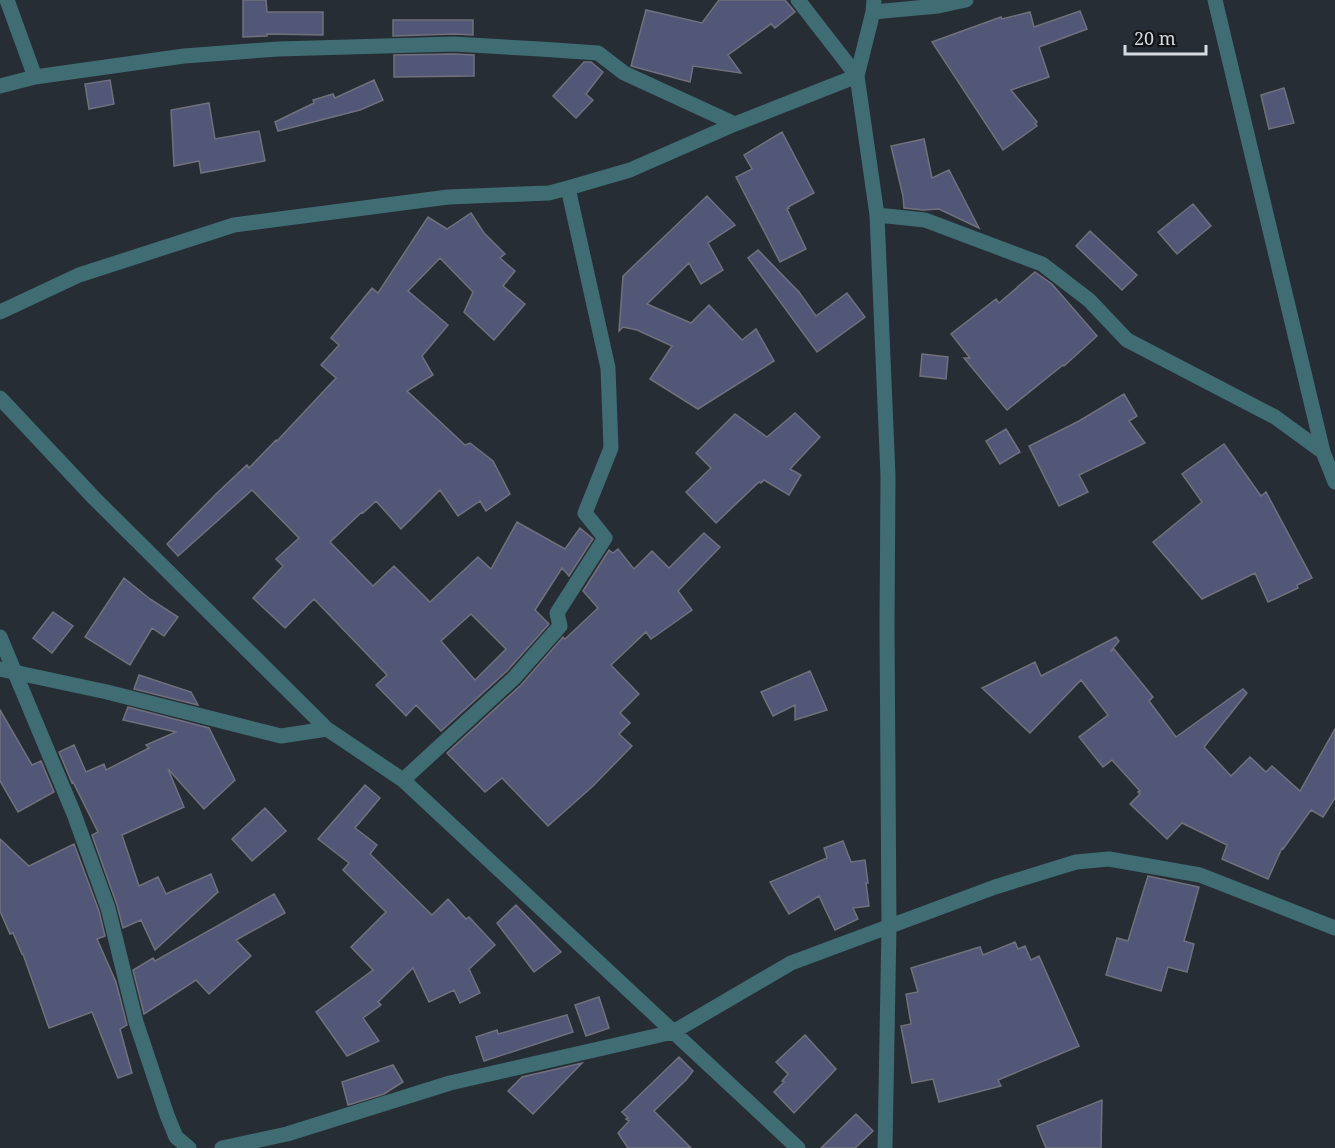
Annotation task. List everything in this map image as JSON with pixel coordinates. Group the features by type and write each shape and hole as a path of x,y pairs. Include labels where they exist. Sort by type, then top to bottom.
{"street":[{"path":"7,0 35,76"},
{"path":"798,0 857,76"},
{"path":"885,1148 889,926 888,476 878,215 857,76 873,6 938,6 966,0"},
{"path":"1215,0 1323,452 1335,483"},
{"path":"0,86 35,76 184,56 278,49 454,44 598,53 624,73 735,124"},
{"path":"0,312 79,275 234,225 448,197 549,193 568,188 630,170 735,124 857,76"},
{"path":"403,780 514,678 560,626 557,613 605,538 585,513 611,448 608,368 568,188"},
{"path":"878,215 925,219 1042,264 1089,300 1127,340 1275,417 1323,452"},
{"path":"0,398 95,500 327,729 403,780 798,1148"},
{"path":"0,637 7,671 74,814 108,908 136,1022 167,1115 176,1137 189,1148"},
{"path":"7,671 108,692 281,736 327,729"},
{"path":"222,1148 287,1134 450,1083 673,1032 791,963 995,887 1076,862 1108,859 1200,875 1335,928"}],"building":[{"path":"243,0 266,0 267,12 323,12 323,35 267,34 267,36 243,37"},
{"path":"719,0 785,0 795,12 775,28 771,24 728,55 741,73 693,66 690,82 631,66 646,10 702,23"},
{"path":"1080,11 1087,29 1039,47 1049,77 1011,90 1037,122 1035,124 1037,126 1003,150 932,42 1001,17 1002,19 1030,12 1034,27"},
{"path":"393,20 473,20 473,35 393,36"},
{"path":"394,55 474,55 474,76 394,77"},
{"path":"584,62 591,62 603,72 586,94 593,100 576,118 553,96"},
{"path":"110,80 114,104 89,109 85,84"},
{"path":"374,80 383,100 360,110 278,131 275,122 314,103 313,100 333,94 335,98"},
{"path":"1284,88 1294,123 1269,129 1261,95"},
{"path":"209,103 215,139 259,131 265,161 201,173 199,161 174,166 171,110"},
{"path":"782,132 814,193 787,209 806,249 780,262 736,177 752,169 744,155"},
{"path":"924,139 932,178 949,170 979,228 939,209 904,208 891,146"},
{"path":"707,196 735,225 708,243 723,270 701,284 689,263 647,304 691,323 709,305 742,340 756,329 774,361 698,409 650,379 672,346 637,330 623,327 619,331 623,276"},
{"path":"1193,204 1211,226 1177,254 1158,232"},
{"path":"471,213 484,233 505,254 500,258 515,271 503,286 525,304 494,340 464,312 473,292 440,258 408,291 448,325 422,356 433,375 407,391 465,445 470,443 493,461 510,494 486,511 480,501 458,516 440,490 401,529 376,501 330,542 373,586 394,566 430,602 478,557 491,569 517,522 565,549 580,528 593,539 569,576 562,568 535,610 549,624 507,671 441,731 416,705 406,716 376,685 387,675 314,599 285,628 253,598 283,566 276,559 299,538 252,490 178,556 167,544 217,493 247,465 249,468 277,441 336,378 321,365 339,345 331,338 372,288 378,293 428,217 447,229","holes":["471,614 506,649 475,680 441,641"]},
{"path":"1090,231 1137,275 1122,290 1076,246"},
{"path":"758,250 799,292 816,316 847,293 865,317 817,352 748,258"},
{"path":"1035,272 1052,284 1097,336 1064,366 1007,410 964,358 970,358 951,334 996,299 999,303"},
{"path":"922,354 948,357 946,379 920,376"},
{"path":"1124,394 1137,416 1129,421 1145,443 1079,475 1088,492 1059,506 1029,446 1079,421"},
{"path":"795,413 820,437 790,469 801,475 789,495 764,480 759,482 716,523 686,492 711,468 696,453 735,414 767,437"},
{"path":"1006,429 1020,452 1000,464 986,441"},
{"path":"1224,444 1261,496 1266,492 1312,578 1297,585 1298,588 1268,602 1255,573 1202,599 1153,542 1202,502 1182,474"},
{"path":"704,533 720,547 678,591 692,610 651,639 646,632 611,665 639,694 620,713 630,723 619,734 632,746 593,786 548,826 502,778 485,792 447,753 521,685 563,637 565,639 598,608 583,591 609,550 613,553 618,549 634,569 652,551 669,568"},
{"path":"124,578 150,599 178,617 164,636 152,628 130,665 85,637"},
{"path":"53,612 73,626 52,653 33,638"},
{"path":"1116,637 1119,641 1110,652 1114,649 1153,697 1149,701 1176,737 1243,689 1247,693 1204,747 1231,776 1250,757 1266,772 1272,766 1300,791 1335,729 1335,798 1323,817 1311,810 1282,848 1268,879 1222,859 1227,845 1182,823 1167,839 1130,804 1140,794 1138,792 1140,791 1112,760 1103,767 1079,737 1108,715 1081,680 1030,733 982,688 1035,662 1041,676"},
{"path":"810,671 827,710 795,720 795,705 773,716 761,692"},
{"path":"139,675 191,692 198,705 134,689"},
{"path":"128,707 209,728 235,780 204,809 168,769 184,807 122,835 139,886 158,877 166,894 211,874 218,892 155,950 141,920 123,928 92,835 98,832 72,783 59,752 74,745 86,772 104,764 106,770 149,748 146,745 176,732 123,720"},
{"path":"0,710 32,765 41,761 54,792 18,812 0,781"},
{"path":"365,785 380,798 355,828 377,845 370,854 432,915 448,899 466,919 469,917 495,945 469,969 480,993 460,1003 454,990 429,1002 413,968 378,1002 381,1005 363,1018 379,1041 347,1056 316,1012 373,970 351,947 386,912 343,870 349,863 318,839"},
{"path":"265,808 286,831 252,861 232,839"},
{"path":"0,839 29,866 74,844 99,911 105,936 97,939 116,982 127,1025 120,1029 132,1073 118,1078 92,1012 49,1028 23,954 13,933 10,934 0,911"},
{"path":"843,841 851,862 865,860 869,906 853,908 858,919 835,930 819,896 789,914 770,882 827,858 824,848"},
{"path":"1148,876 1199,887 1184,941 1194,944 1187,972 1168,967 1161,991 1106,975 1117,938 1128,941"},
{"path":"274,894 285,913 236,940 251,956 209,994 196,980 144,1014 133,970 153,958 155,961"},
{"path":"516,905 561,952 534,972 497,923"},
{"path":"1015,942 1018,949 1025,946 1031,960 1039,956 1079,1046 998,1080 1001,1086 939,1102 933,1079 912,1083 901,1026 911,1024 906,994 918,992 911,968 980,947 983,955"},
{"path":"599,997 609,1028 586,1036 575,1005"},
{"path":"567,1015 573,1032 484,1061 476,1037 497,1030 498,1034"},
{"path":"805,1035 836,1069 794,1113 774,1092 788,1074 776,1062"},
{"path":"679,1057 693,1071 654,1111 691,1148 628,1148 618,1133 629,1121 622,1112"},
{"path":"582,1063 533,1114 508,1091 522,1077"},
{"path":"393,1065 403,1082 384,1094 348,1105 342,1082"},
{"path":"1102,1100 1101,1148 1046,1148 1037,1126"},
{"path":"856,1114 873,1131 855,1148 821,1148"}]}
